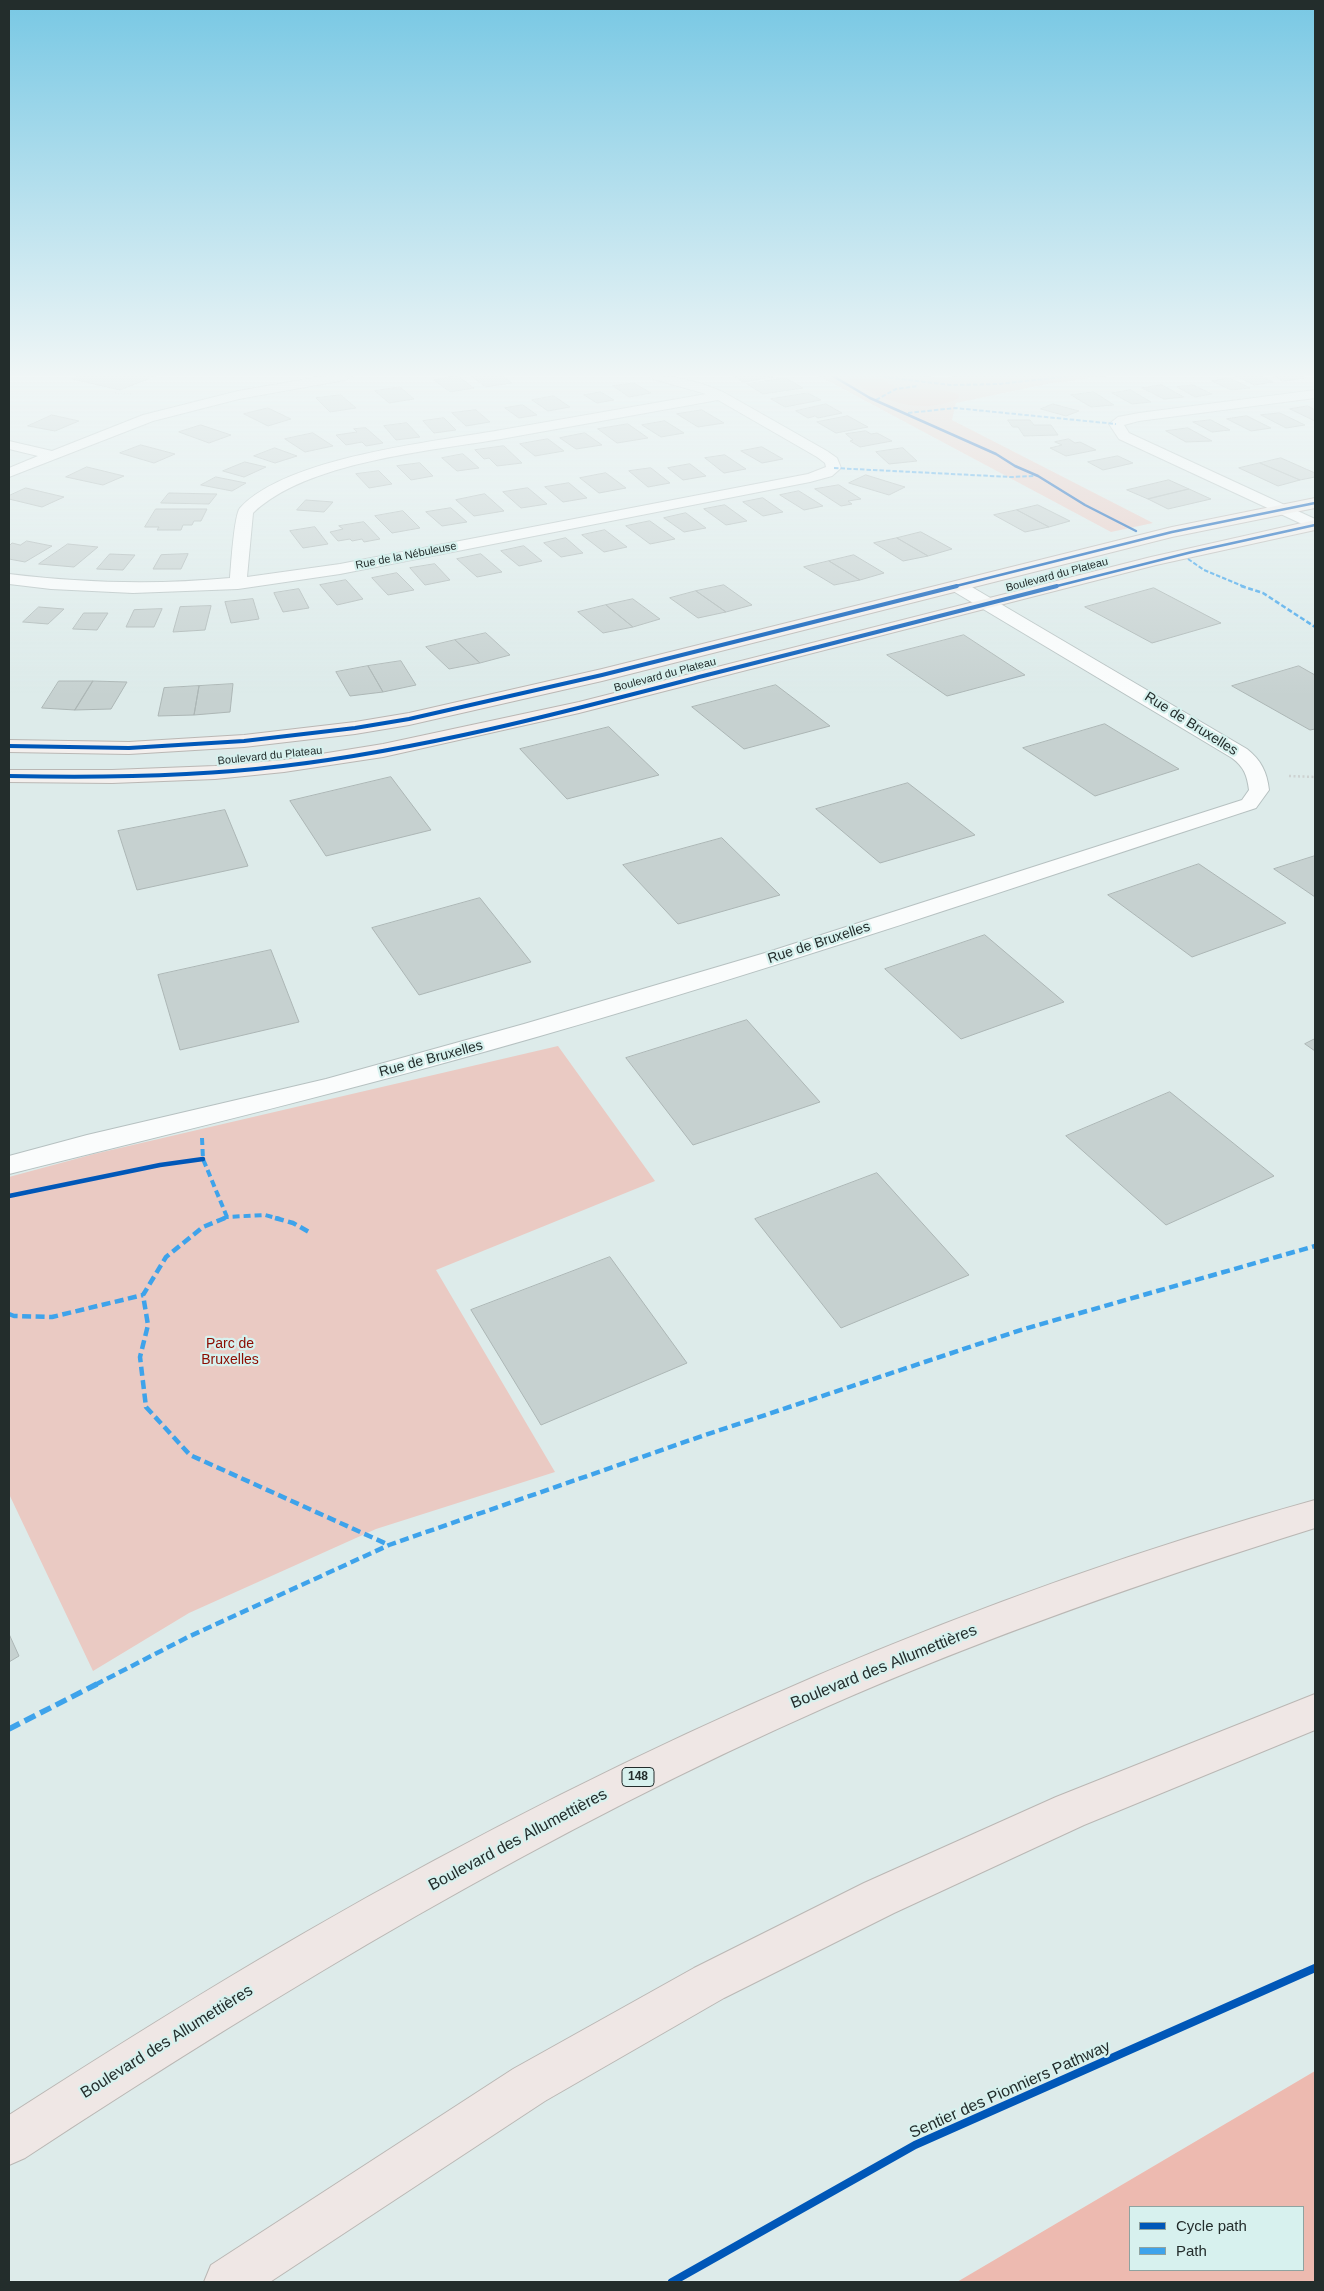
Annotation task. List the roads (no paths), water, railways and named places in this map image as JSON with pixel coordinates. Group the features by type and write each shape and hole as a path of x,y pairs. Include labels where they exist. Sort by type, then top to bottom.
{"highway":[{"name":"Boulevard des Allumettières","path":"9,2142 122,2068 308,1955 484,1857 640,1776 742,1726 872,1670 1014,1614 1232,1539 1315,1514"},
{"path":"228,2282 340,2206 529,2084 708,1983 879,1898 1070,1811 1315,1712"}],"main road":[{"name":"Boulevard du Plateau","path":"9,746 120,748 193,745 355,728 466,707 959,587 1172,532 1315,503"},
{"name":"Boulevard du Plateau","path":"9,776 92,777 222,772 347,757 504,727 988,604 1178,553 1315,525"}],"street":[{"path":"238,584 245,512 252,504 292,483"},
{"name":"Rue de la Nébuleuse","path":"9,579 114,589 238,584 359,565 785,483"},
{"path":"1227,483 1315,525"},
{"name":"Rue de Bruxelles","path":"9,1165 87,1144 328,1087 533,1030 774,958 1249,804 1259,790 1258,775 1248,760 1226,744 959,587"}],"park label":[{"name":"Parc de Bruxelles","path":"230,1352"}]}
